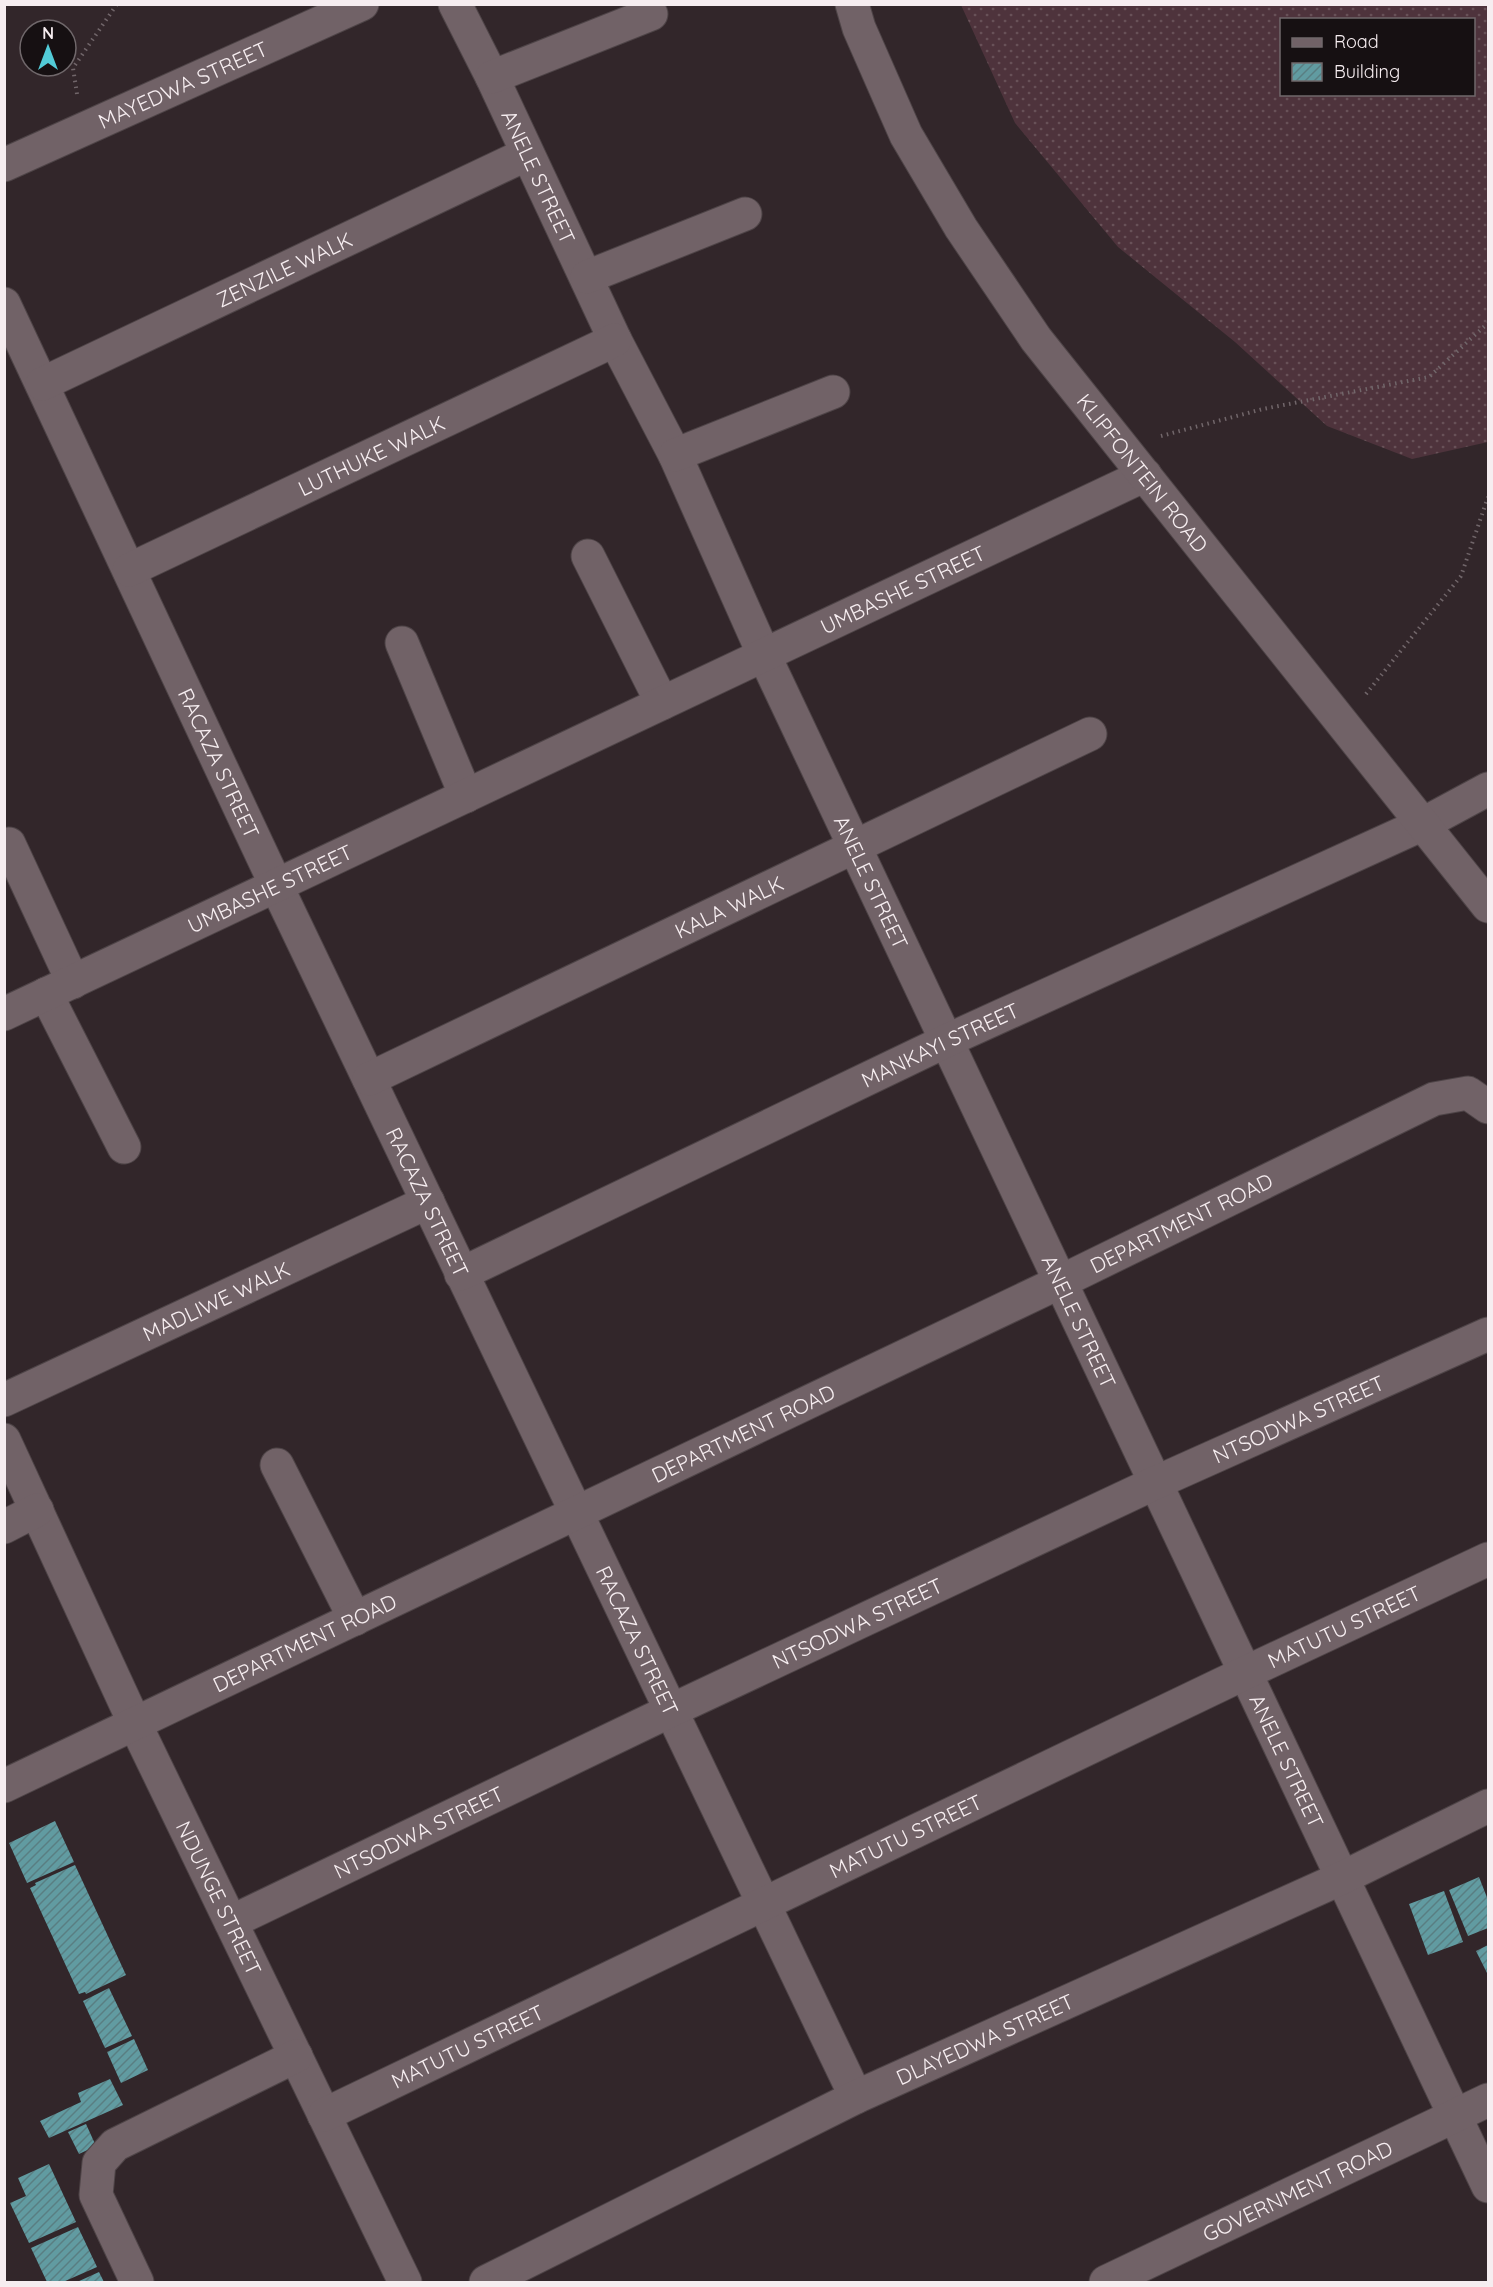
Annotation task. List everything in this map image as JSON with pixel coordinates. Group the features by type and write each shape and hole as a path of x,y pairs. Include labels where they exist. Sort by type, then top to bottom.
{"street":[{"name":"MAYEDWA STREET","path":"4,165 362,4"},
{"name":"ANELE STREET","path":"454,4 492,77 615,340 675,455 764,655 1245,1673 1344,1877 1488,2186"},
{"name":"KLIPFONTEIN ROAD","path":"852,4 859,28 906,135 961,228 1036,339 1488,906"},
{"path":"492,77 651,14"},
{"name":"ZENZILE WALK","path":"42,384 527,154"},
{"path":"587,277 745,214"},
{"name":"RACAZA STREET","path":"4,304 276,885 856,2097"},
{"name":"LUTHUKE WALK","path":"129,570 615,340"},
{"path":"675,455 833,392"},
{"name":"UMBASHE STREET","path":"4,1014 1145,475"},
{"path":"588,556 662,703"},
{"path":"402,643 466,796"},
{"name":"KALA WALK","path":"369,1079 1090,734"},
{"name":"MANKAYI STREET","path":"461,1274 946,1041 1423,824 1488,789"},
{"path":"9,844 60,988 124,1147"},
{"name":"DEPARTMENT ROAD","path":"4,1786 1060,1282 1434,1099 1468,1093 1486,1105"},
{"name":"MADLIWE WALK","path":"4,1400 428,1202"},
{"name":"NTSODWA STREET","path":"231,1922 670,1711 1155,1483 1488,1334"},
{"name":"NDUNGE STREET","path":"4,1440 135,1724 405,2283"},
{"path":"277,1465 355,1619"},
{"path":"4,1527 37,1510"},
{"name":"MATUTU STREET","path":"324,2115 1245,1673 1488,1559"},
{"name":"DLAYEDWA STREET","path":"486,2283 856,2097 1344,1877 1488,1806"},
{"path":"137,2283 96,2195 99,2163 115,2145 296,2056"},
{"name":"GOVERNMENT ROAD","path":"1106,2283 1488,2100"}],"path":[{"path":"81,130 73,68 117,4"},
{"path":"1122,446 1263,409 1429,377 1488,323"},
{"path":"1343,723 1461,576 1488,497"}],"shaded area":[{"path":"961,5 1488,5 1488,442 1412,459 1327,426 1235,342 1118,247 1015,123"}],"building":[{"path":"55,1821 74,1862 27,1883 9,1843"},
{"path":"75,1865 126,1975 86,1994 85,1992 79,1994 30,1888 36,1885 35,1883"},
{"path":"1479,1877 1488,1900 1488,1928 1468,1936 1449,1890"},
{"path":"1444,1891 1463,1942 1428,1955 1409,1904"},
{"path":"1488,1945 1488,1975 1476,1951"},
{"path":"109,1988 132,2036 105,2048 83,2001"},
{"path":"134,2039 148,2070 121,2083 107,2052"},
{"path":"110,2079 123,2105 49,2138 40,2121 81,2102 78,2093"},
{"path":"86,2124 96,2146 79,2154 68,2132"},
{"path":"49,2164 76,2222 29,2243 10,2203 26,2196 18,2178"},
{"path":"78,2227 97,2267 63,2282 47,2282 31,2248"},
{"path":"99,2272 104,2282 77,2282"}]}
